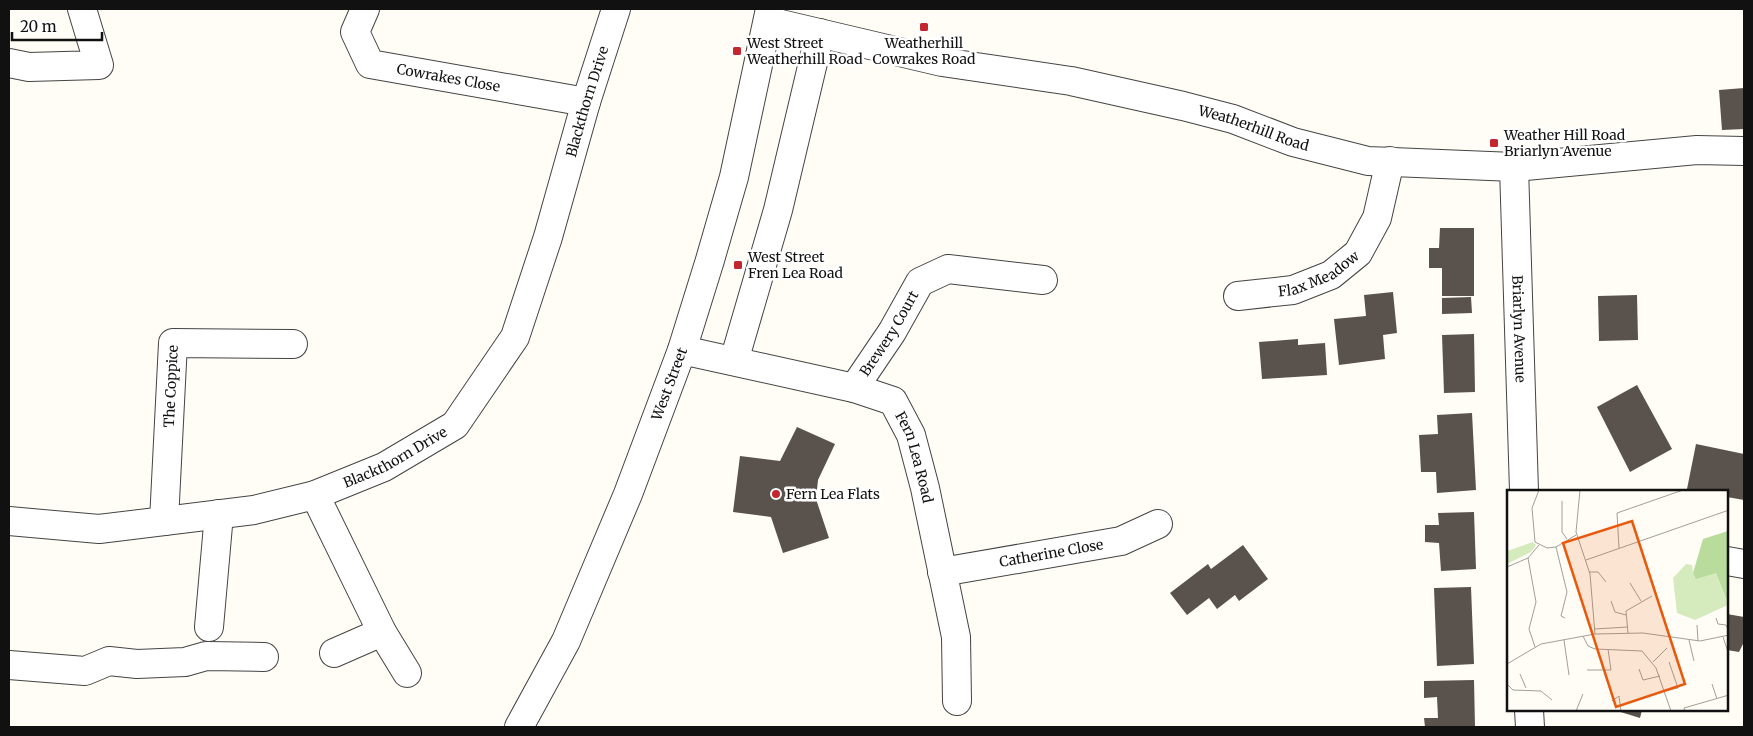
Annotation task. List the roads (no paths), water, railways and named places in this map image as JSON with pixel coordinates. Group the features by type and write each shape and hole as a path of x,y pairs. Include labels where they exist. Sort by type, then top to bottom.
{"street":[{"path":"9,63 29,68 99,65 82,9"},
{"name":"Cowrakes Close","path":"365,9 355,32 370,64 586,102"},
{"name":"Blackthorn Drive","path":"9,521 99,529 254,510 315,495 384,466 455,426 514,337 548,237 586,102 616,9"},
{"name":"Weatherhill Road","path":"769,15 820,33 942,62 1071,81 1233,119 1293,142 1368,160 1514,167 1697,150 1744,151"},
{"name":"West Street","path":"519,727 566,641 628,494 682,350 734,177 769,15"},
{"path":"734,361 778,210 820,33"},
{"name":"Flax Meadow","path":"1238,296 1292,290 1331,275 1358,253 1377,218 1390,161"},
{"name":"Briarlyn Avenue","path":"1514,167 1524,490"},
{"name":"Brewery Court","path":"854,388 892,332 920,282 948,269 1043,280"},
{"name":"The Coppice","path":"164,521 173,343 293,344"},
{"name":"Fern Lea Road","path":"682,350 854,388 893,401 910,435 925,488 956,637 957,701"},
{"path":"315,495 382,632 407,673"},
{"path":"209,627 219,514"},
{"name":"Catherine Close","path":"942,572 1121,541 1158,524"},
{"path":"1728,561 1744,564"},
{"path":"334,653 382,632"},
{"path":"9,665 85,671 109,661 137,664 185,662 206,656 264,657"},
{"path":"1529,711 1530,727"}],"place":[{"name":"Weatherhill Cowrakes Road","path":"924,27"},
{"name":"West Street Weatherhill Road","path":"737,51"},
{"name":"Weather Hill Road Briarlyn Avenue","path":"1494,143"},
{"name":"West Street Fren Lea Road","path":"738,265"},
{"name":"Fern Lea Flats","path":"776,494"}]}
